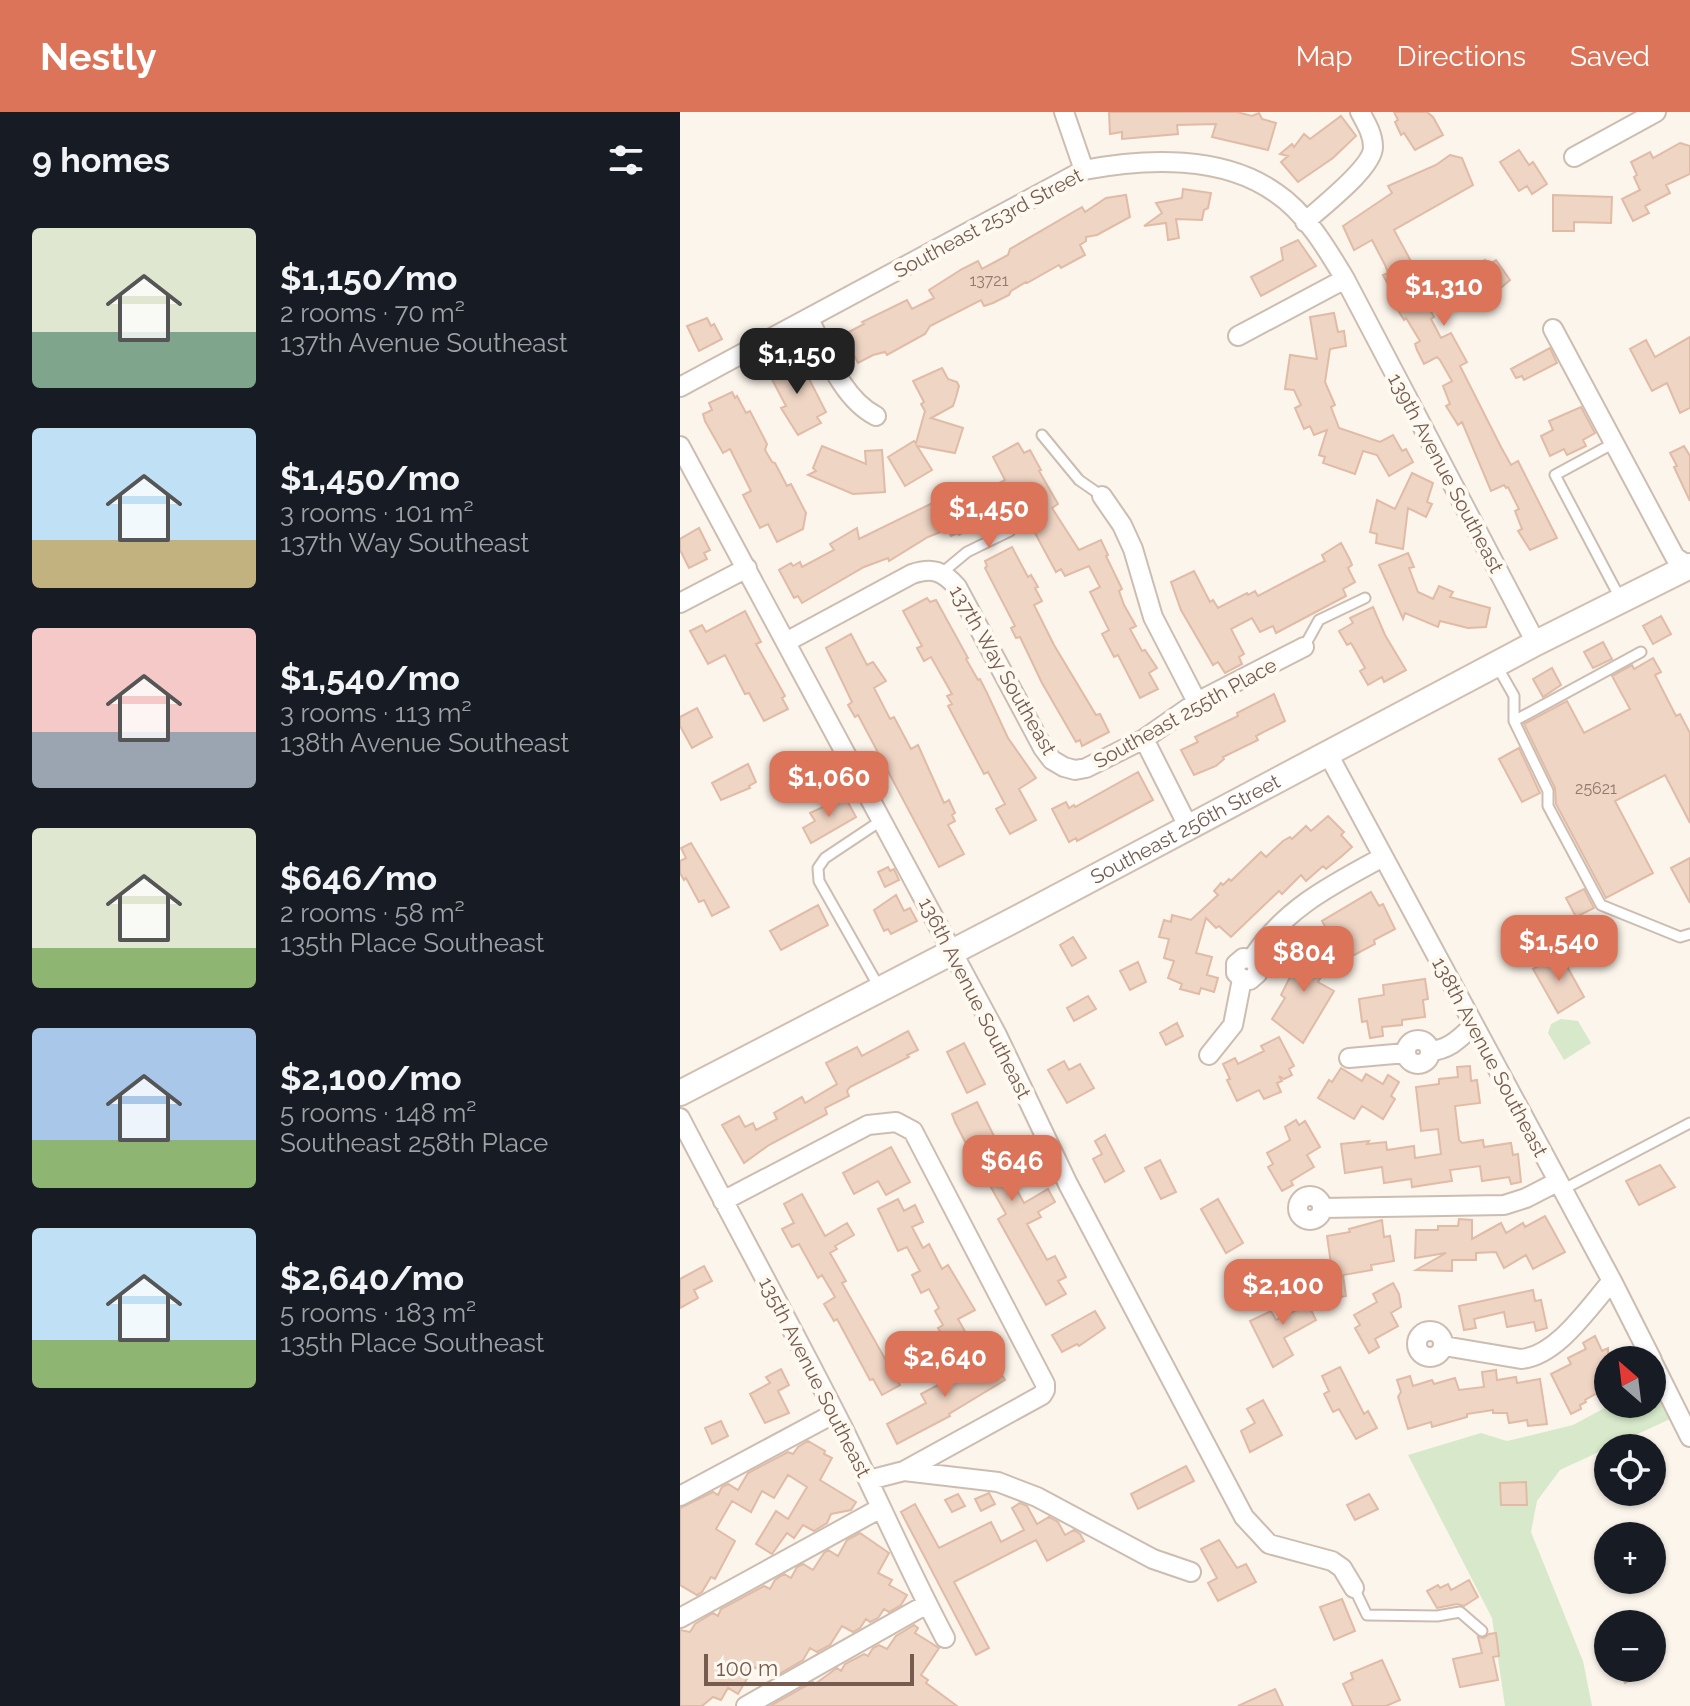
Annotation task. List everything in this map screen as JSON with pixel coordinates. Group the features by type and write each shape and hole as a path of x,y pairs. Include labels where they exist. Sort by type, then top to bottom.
{"main road":[{"name":"Southeast 256th Street","path":"680,1093 1536,643 1690,566"}],"street":[{"path":"1064,112 1084,170"},
{"path":"1305,222 1367,164 1374,151 1372,134 1360,112"},
{"path":"1574,157 1656,112"},
{"name":"Southeast 253rd Street","path":"680,387 1084,170 1144,163 1201,164 1247,176 1278,193 1305,222"},
{"name":"139th Avenue Southeast","path":"1305,222 1345,279 1536,643"},
{"path":"1238,336 1345,279"},
{"path":"809,319 854,401 876,416"},
{"path":"1553,329 1675,557 1690,566"},
{"name":"136th Avenue Southeast","path":"680,446 997,1035 1068,1184 1244,1517 1269,1544 1332,1561 1342,1568 1354,1588"},
{"path":"1102,496 1122,525 1133,549 1153,617 1197,702"},
{"path":"680,603 747,568"},
{"path":"786,642 912,574 926,569 943,572"},
{"name":"137th Way Southeast","path":"943,572 957,587 1043,748 1052,760 1064,767"},
{"name":"Southeast 255th Place","path":"1064,767 1075,770 1086,768 1144,739 1197,702 1304,647"},
{"path":"1144,739 1189,828"},
{"name":"138th Avenue Southeast","path":"1328,754 1645,1346"},
{"path":"1209,1055 1233,1025 1242,979 1250,980 1257,974 1257,965 1252,959 1264,940 1290,913 1328,887 1383,857"},
{"path":"1349,1058 1406,1053 1409,1044 1417,1040 1426,1043 1430,1051 1439,1051 1454,1044 1473,1026"},
{"name":"135th Avenue Southeast","path":"680,1118 835,1413 869,1480 879,1509 945,1638"},
{"path":"723,1201 868,1125 881,1121 905,1125 913,1131 1045,1384 1045,1390 1042,1395 904,1471 869,1480"},
{"path":"1322,1208 1504,1205 1560,1186"},
{"path":"1444,1346 1521,1359 1533,1358 1552,1347 1612,1281"},
{"name":"138th Avenue Southeast","path":"1666,1388 1690,1437"},
{"path":"680,1496 835,1413"},
{"path":"904,1471 998,1482 1019,1488 1153,1559 1191,1572"},
{"path":"680,1618 879,1509"},
{"path":"746,1706 927,1604"}],"lane":[{"path":"1042,435 1079,480 1102,496"},
{"path":"1614,443 1555,475 1621,601"},
{"path":"943,572 967,552 1010,531"},
{"path":"1304,647 1319,620 1365,598"},
{"path":"1514,721 1641,652"},
{"path":"1496,664 1514,696 1514,721 1548,791 1548,806 1601,905 1680,937 1690,934"},
{"path":"881,990 819,881 818,868 825,858 882,820"},
{"path":"1560,1186 1690,1123"},
{"path":"1354,1588 1367,1615 1437,1616 1460,1612 1482,1631"}],"green space":[{"path":"1561,1019 1578,1021 1591,1043 1564,1060 1548,1033 1551,1024"},
{"path":"1666,1411 1670,1419 1638,1434 1594,1434 1594,1454 1560,1470 1537,1501 1531,1532 1583,1661 1592,1706 1505,1706 1492,1618 1408,1455 1481,1433 1507,1441 1573,1425 1594,1414 1594,1418 1666,1418"}],"building":[{"path":"1109,112 1237,112 1252,116 1259,113 1262,119 1276,123 1268,150 1212,137 1216,124 1177,125 1178,134 1122,139 1122,132 1110,134"},
{"path":"1394,112 1427,112 1443,135 1415,150 1404,133 1401,135"},
{"path":"1341,116 1356,136 1333,158 1298,182 1281,162 1288,156 1280,154 1292,144 1294,147 1304,134 1310,139"},
{"path":"1680,143 1690,146 1690,174 1666,185 1670,193 1645,206 1649,213 1633,221 1622,199 1640,190 1631,162 1650,152 1653,158"},
{"path":"1519,150 1529,165 1533,162 1547,184 1532,194 1527,186 1519,191 1500,162"},
{"path":"1450,155 1462,158 1473,185 1394,230 1418,274 1412,277 1434,317 1431,319 1441,338 1451,333 1467,362 1460,366 1501,447 1511,465 1518,461 1557,538 1530,550 1518,531 1522,529 1515,511 1519,509 1508,487 1504,485 1491,491 1462,422 1458,425 1446,406 1450,404 1443,386 1452,381 1437,357 1424,364 1415,344 1420,341 1396,307 1396,299 1383,275 1388,273 1372,240 1354,250 1343,226 1392,193 1388,186 1436,165"},
{"path":"1183,189 1211,193 1202,220 1176,219 1179,238 1168,240 1166,223 1144,226 1162,213 1156,203 1182,198"},
{"path":"1126,195 1130,217 1097,235 1086,237 1080,245 1085,255 1026,282 993,303 984,306 981,300 930,326 925,334 887,355 885,352 873,355 858,363 843,335 864,324 862,322 907,300 912,309 934,298 929,290 962,269 978,261 982,269 1082,207 1085,212 1106,198"},
{"path":"1553,195 1612,197 1611,223 1574,222 1574,231 1553,231"},
{"path":"1298,240 1316,266 1261,296 1251,277 1283,260 1281,248"},
{"path":"1485,260 1488,265 1496,260 1510,280 1489,298 1484,289 1469,299 1458,278"},
{"path":"1334,313 1338,332 1344,331 1346,346 1330,349 1325,382 1335,405 1331,407 1339,428 1380,442 1393,435 1402,451 1406,449 1413,462 1389,476 1377,455 1363,451 1355,474 1323,463 1325,457 1319,455 1327,430 1314,435 1310,426 1304,429 1295,408 1301,405 1294,390 1285,389 1290,355 1317,359 1310,317"},
{"path":"707,318 722,339 699,351 687,326"},
{"path":"1690,337 1690,408 1680,413 1667,383 1652,391 1630,349 1646,340 1655,357"},
{"path":"1550,348 1557,363 1524,380 1522,376 1516,378 1511,369"},
{"path":"789,358 796,368 802,365 826,412 817,417 821,423 798,435 781,408 786,406 767,370"},
{"path":"942,368 948,379 959,386 953,406 931,418 963,428 955,453 917,446 932,470 905,486 888,457 914,441 916,443 925,411 921,404 924,402 913,381"},
{"path":"732,392 746,413 750,411 767,444 765,450 787,486 791,484 806,513 803,529 777,542 768,524 760,528 743,495 751,491 730,449 723,453 705,421 703,414 712,410 709,403"},
{"path":"1581,407 1595,433 1583,440 1586,446 1567,455 1564,449 1550,456 1541,436 1553,430 1549,421"},
{"path":"1018,443 1024,453 1030,450 1058,504 1052,508 1079,550 1101,540 1122,589 1119,591 1124,605 1136,626 1130,629 1142,651 1145,650 1157,668 1149,673 1158,689 1140,698 1118,655 1114,657 1102,634 1109,630 1090,592 1100,587 1089,566 1065,576 1061,569 1056,572 1021,507 998,517 1000,521 987,528 984,522 959,535 951,536 948,529 928,537 889,561 888,558 864,567 802,603 798,596 794,598 779,570 791,563 793,566 800,562 802,567 834,550 830,544 857,528 859,539 959,490 965,501 1005,480 993,457"},
{"path":"822,446 866,464 865,451 882,450 885,492 853,494 808,475 816,471 813,468"},
{"path":"1684,446 1690,456 1690,501 1670,453"},
{"path":"1412,473 1433,483 1427,502 1432,504 1426,517 1408,508 1403,549 1376,543 1377,534 1370,532 1377,500 1395,509"},
{"path":"699,528 710,550 704,553 707,559 689,568 680,550 680,539"},
{"path":"1341,543 1352,565 1348,568 1355,582 1343,589 1346,596 1276,633 1273,626 1260,632 1252,618 1231,629 1244,654 1239,657 1242,664 1225,673 1218,662 1213,665 1181,610 1171,582 1194,571 1210,602 1213,600 1218,608 1247,593 1255,591 1258,596 1325,561 1322,555"},
{"path":"1012,547 1028,577 1031,575 1038,587 1035,588 1042,601 1034,605 1054,645 1109,732 1082,746 1080,740 1076,742 1042,683 1020,637 1016,638 1011,628 1015,626 985,568 985,561"},
{"path":"1408,553 1414,567 1409,568 1418,592 1433,599 1439,586 1453,592 1450,597 1490,608 1486,627 1468,628 1440,621 1438,627 1405,613 1403,619 1379,565"},
{"path":"927,598 930,602 936,600 966,659 980,679 1008,738 1036,778 1019,789 1036,820 1010,834 996,809 1005,804 988,772 984,774 948,706 952,704 947,696 952,694 931,657 924,661 917,648 922,646 903,611"},
{"path":"1373,607 1406,670 1384,682 1382,677 1368,685 1360,671 1365,668 1351,643 1347,645 1339,631 1353,623 1350,618"},
{"path":"745,611 761,642 756,644 785,696 782,698 788,709 764,721 749,693 745,694 725,655 708,664 690,631 702,625 706,632"},
{"path":"1661,616 1671,634 1653,644 1643,626"},
{"path":"851,634 867,665 873,662 886,681 874,688 890,719 894,717 911,749 918,745 944,803 949,800 955,813 952,815 955,821 948,825 964,854 939,867 858,715 855,717 848,705 852,702 826,648"},
{"path":"1603,642 1612,659 1593,668 1584,652"},
{"path":"1653,658 1661,672 1655,675 1676,716 1680,714 1690,733 1690,823 1665,775 1615,801 1653,873 1606,898 1556,804 1555,788 1524,724 1567,701 1584,733 1630,709 1612,676 1632,665 1634,669"},
{"path":"1552,668 1561,685 1543,697 1533,679"},
{"path":"1274,694 1285,721 1256,736 1258,740 1223,757 1216,766 1194,775 1181,750 1198,742 1195,737"},
{"path":"697,708 712,737 692,748 680,726 680,717"},
{"path":"1519,748 1540,793 1522,802 1499,759"},
{"path":"748,764 756,782 750,788 721,800 712,783"},
{"path":"1138,772 1153,800 1077,841 1076,838 1069,842 1052,809 1066,802 1069,808 1075,807"},
{"path":"796,779 801,788 785,797 780,786"},
{"path":"845,797 856,817 811,843 803,828 815,821 810,813"},
{"path":"1328,816 1344,832 1341,835 1352,847 1342,856 1326,869 1323,866 1306,881 1301,875 1282,894 1279,891 1231,937 1206,918 1196,953 1212,957 1207,975 1218,978 1214,992 1201,988 1199,994 1180,989 1182,984 1168,978 1174,961 1164,958 1169,939 1159,937 1164,920 1171,922 1172,915 1191,920 1218,895 1214,891 1221,883 1231,881 1261,852 1266,857 1283,841 1292,839 1306,826 1311,831"},
{"path":"691,843 729,907 712,916 704,900 699,902 680,873 680,861 686,858 681,848"},
{"path":"1690,858 1690,903 1671,868"},
{"path":"888,867 890,871 894,869 899,880 885,887 878,872"},
{"path":"1584,889 1594,908 1576,917 1566,898"},
{"path":"1371,892 1379,906 1383,904 1395,929 1343,961 1322,921"},
{"path":"896,895 904,911 910,908 917,921 891,934 888,929 884,931 874,910"},
{"path":"818,905 828,925 781,950 770,931"},
{"path":"1073,937 1086,958 1072,966 1060,945"},
{"path":"1294,946 1305,953 1309,947 1331,961 1318,982 1334,991 1303,1043 1272,1019 1285,998 1281,995 1297,963 1287,957"},
{"path":"1560,954 1584,997 1558,1013 1533,969"},
{"path":"1138,962 1146,982 1130,990 1120,971"},
{"path":"1425,979 1428,999 1423,1000 1425,1017 1402,1020 1402,1025 1382,1027 1383,1036 1370,1038 1367,1021 1362,1022 1359,999 1384,995 1383,985"},
{"path":"1088,996 1096,1009 1074,1021 1067,1008"},
{"path":"1177,1023 1183,1036 1166,1045 1160,1033"},
{"path":"908,1031 918,1050 850,1087 847,1091 849,1096 825,1108 827,1114 769,1145 744,1163 722,1125 739,1116 745,1127 753,1123 756,1130 777,1119 774,1113 802,1097 805,1103 837,1084 826,1063 857,1047 862,1056"},
{"path":"1279,1037 1294,1066 1289,1069 1292,1075 1284,1079 1279,1076 1282,1081 1277,1083 1281,1092 1264,1099 1259,1090 1237,1101 1223,1064 1235,1058 1238,1064 1264,1051 1261,1046"},
{"path":"964,1043 985,1084 967,1093 947,1052"},
{"path":"1064,1061 1069,1070 1080,1064 1094,1088 1067,1103 1048,1070"},
{"path":"1470,1066 1471,1081 1477,1080 1480,1103 1455,1106 1459,1140 1462,1143 1483,1140 1484,1147 1511,1143 1513,1155 1518,1154 1521,1182 1511,1184 1509,1177 1482,1181 1480,1166 1450,1170 1452,1181 1412,1187 1411,1179 1384,1183 1382,1167 1345,1173 1341,1144 1386,1142 1387,1150 1414,1146 1415,1158 1441,1154 1438,1129 1421,1131 1416,1087 1439,1084 1439,1079 1458,1077 1457,1067"},
{"path":"1341,1068 1362,1081 1366,1074 1383,1084 1388,1075 1399,1082 1391,1096 1395,1099 1383,1119 1362,1106 1354,1119 1318,1098"},
{"path":"977,1102 998,1144 993,1147 1024,1203 1048,1189 1055,1202 1038,1212 1041,1217 1027,1224 1047,1260 1055,1256 1066,1277 1058,1281 1066,1294 1046,1305 998,1219 1006,1214 986,1183 952,1114"},
{"path":"1296,1120 1299,1125 1305,1121 1320,1147 1307,1155 1314,1167 1291,1181 1293,1185 1282,1191 1268,1167 1273,1164 1267,1153 1290,1140 1285,1127"},
{"path":"1105,1135 1124,1171 1105,1182 1093,1159 1102,1154 1095,1141"},
{"path":"891,1147 910,1182 886,1195 878,1181 854,1194 843,1173"},
{"path":"1160,1160 1176,1192 1161,1199 1145,1168"},
{"path":"1660,1165 1675,1187 1639,1205 1626,1181"},
{"path":"802,1194 825,1236 847,1223 854,1235 835,1246 837,1249 830,1253 846,1281 842,1283 900,1385 882,1395 873,1379 870,1380 837,1319 834,1321 824,1304 835,1297 822,1275 818,1278 799,1244 792,1247 782,1229 794,1223 784,1204"},
{"path":"898,1199 904,1211 915,1205 923,1222 912,1227 923,1248 929,1244 942,1269 948,1265 975,1310 958,1319 975,1349 959,1358 947,1336 944,1338 938,1328 943,1325 935,1311 939,1308 929,1289 921,1293 912,1275 920,1271 907,1247 898,1251 878,1209"},
{"path":"1218,1199 1243,1243 1226,1253 1201,1209"},
{"path":"1545,1216 1565,1252 1533,1269 1526,1255 1504,1268 1496,1252 1476,1253 1476,1260 1452,1260 1452,1271 1416,1270 1446,1253 1415,1258 1416,1230 1438,1230 1438,1226 1458,1226 1459,1219 1472,1220 1472,1239 1501,1223 1506,1233"},
{"path":"1382,1220 1384,1237 1390,1236 1394,1261 1371,1265 1372,1270 1343,1275 1346,1296 1336,1298 1327,1236 1350,1232 1349,1229"},
{"path":"704,1266 712,1281 694,1290 698,1298 680,1308 680,1279"},
{"path":"1393,1283 1401,1307 1391,1313 1398,1326 1375,1339 1379,1347 1369,1353 1355,1328 1360,1325 1354,1315 1377,1302 1373,1294"},
{"path":"1298,1284 1316,1320 1284,1338 1293,1355 1273,1367 1250,1321 1271,1311 1276,1320 1297,1310 1287,1289"},
{"path":"1533,1290 1535,1301 1541,1300 1547,1328 1536,1331 1534,1322 1507,1327 1504,1312 1474,1319 1476,1328 1464,1330 1459,1306"},
{"path":"1095,1311 1105,1328 1079,1346 1077,1344 1062,1352 1052,1335"},
{"path":"1595,1336 1600,1346 1594,1346 1594,1395 1580,1405 1581,1409 1571,1414 1551,1374 1571,1364 1568,1358 1586,1349 1583,1343"},
{"path":"960,1358 970,1377 995,1364 1005,1380 950,1416 897,1444 887,1424 926,1403 921,1394 944,1382 938,1370"},
{"path":"1340,1367 1364,1414 1368,1411 1377,1428 1356,1439 1339,1409 1333,1412 1324,1394 1329,1391 1322,1376"},
{"path":"781,1369 789,1385 778,1391 789,1413 765,1423 750,1394 770,1383 766,1377"},
{"path":"1496,1370 1497,1380 1516,1377 1517,1383 1540,1379 1547,1424 1528,1426 1527,1420 1509,1423 1507,1413 1493,1413 1493,1410 1467,1414 1467,1417 1432,1427 1431,1422 1408,1429 1398,1397 1401,1392 1397,1380 1410,1376 1413,1386 1455,1378 1459,1390 1484,1387 1482,1372"},
{"path":"1263,1400 1282,1435 1250,1452 1241,1431 1255,1423 1247,1409"},
{"path":"721,1421 728,1436 712,1444 705,1428"},
{"path":"808,1441 832,1458 820,1480 856,1502 851,1510 831,1514 827,1523 814,1531 803,1525 794,1538 787,1533 772,1554 756,1544 776,1511 788,1519 807,1487 788,1475 774,1498 762,1491 751,1512 732,1501 716,1529 735,1541 715,1579 711,1577 697,1595 680,1585 680,1508 713,1492 718,1495 722,1487 728,1484 738,1490 748,1473 788,1452 793,1454"},
{"path":"1186,1466 1194,1481 1138,1509 1131,1494"},
{"path":"1526,1482 1527,1505 1501,1505 1500,1483"},
{"path":"989,1493 995,1504 981,1511 975,1499"},
{"path":"958,1494 965,1506 952,1512 945,1500"},
{"path":"1369,1494 1378,1509 1355,1520 1347,1505"},
{"path":"1020,1503 1027,1506 1037,1524 1049,1517 1058,1522 1065,1535 1074,1530 1084,1541 1047,1561 1036,1540 954,1582 989,1648 976,1655 901,1512 915,1504 939,1548 991,1522 1001,1542 1024,1530 1012,1508"},
{"path":"860,1533 889,1553 878,1573 892,1580 889,1585 907,1595 901,1605 889,1612 884,1609 878,1618 870,1622 866,1619 853,1632 842,1626 830,1645 817,1652 810,1648 803,1660 772,1678 754,1667 738,1694 728,1688 721,1700 713,1697 702,1706 680,1706 680,1630 690,1632 695,1624 713,1613 718,1616 721,1609 764,1586 770,1589 775,1580 784,1574 791,1578 797,1567 803,1564 813,1570 824,1553 828,1550 838,1556 847,1540"},
{"path":"1219,1540 1237,1568 1246,1564 1256,1582 1218,1601 1208,1583 1217,1578 1201,1549"},
{"path":"1469,1580 1478,1597 1464,1606 1457,1604 1437,1608 1427,1591 1448,1584 1451,1590"},
{"path":"1342,1599 1355,1631 1334,1640 1320,1607"},
{"path":"914,1625 918,1628 915,1633 939,1648 921,1675 928,1680 926,1683 957,1706 770,1706 813,1682 815,1684 837,1668 841,1671 845,1664 864,1654 868,1656 879,1645 887,1649 896,1636"},
{"path":"1496,1633 1499,1656 1493,1657 1498,1680 1460,1687 1453,1659 1482,1653 1478,1637"},
{"path":"1382,1660 1400,1700 1386,1706 1353,1706 1343,1684 1353,1679 1351,1673"},
{"path":"1275,1689 1283,1706 1238,1706"}]}
